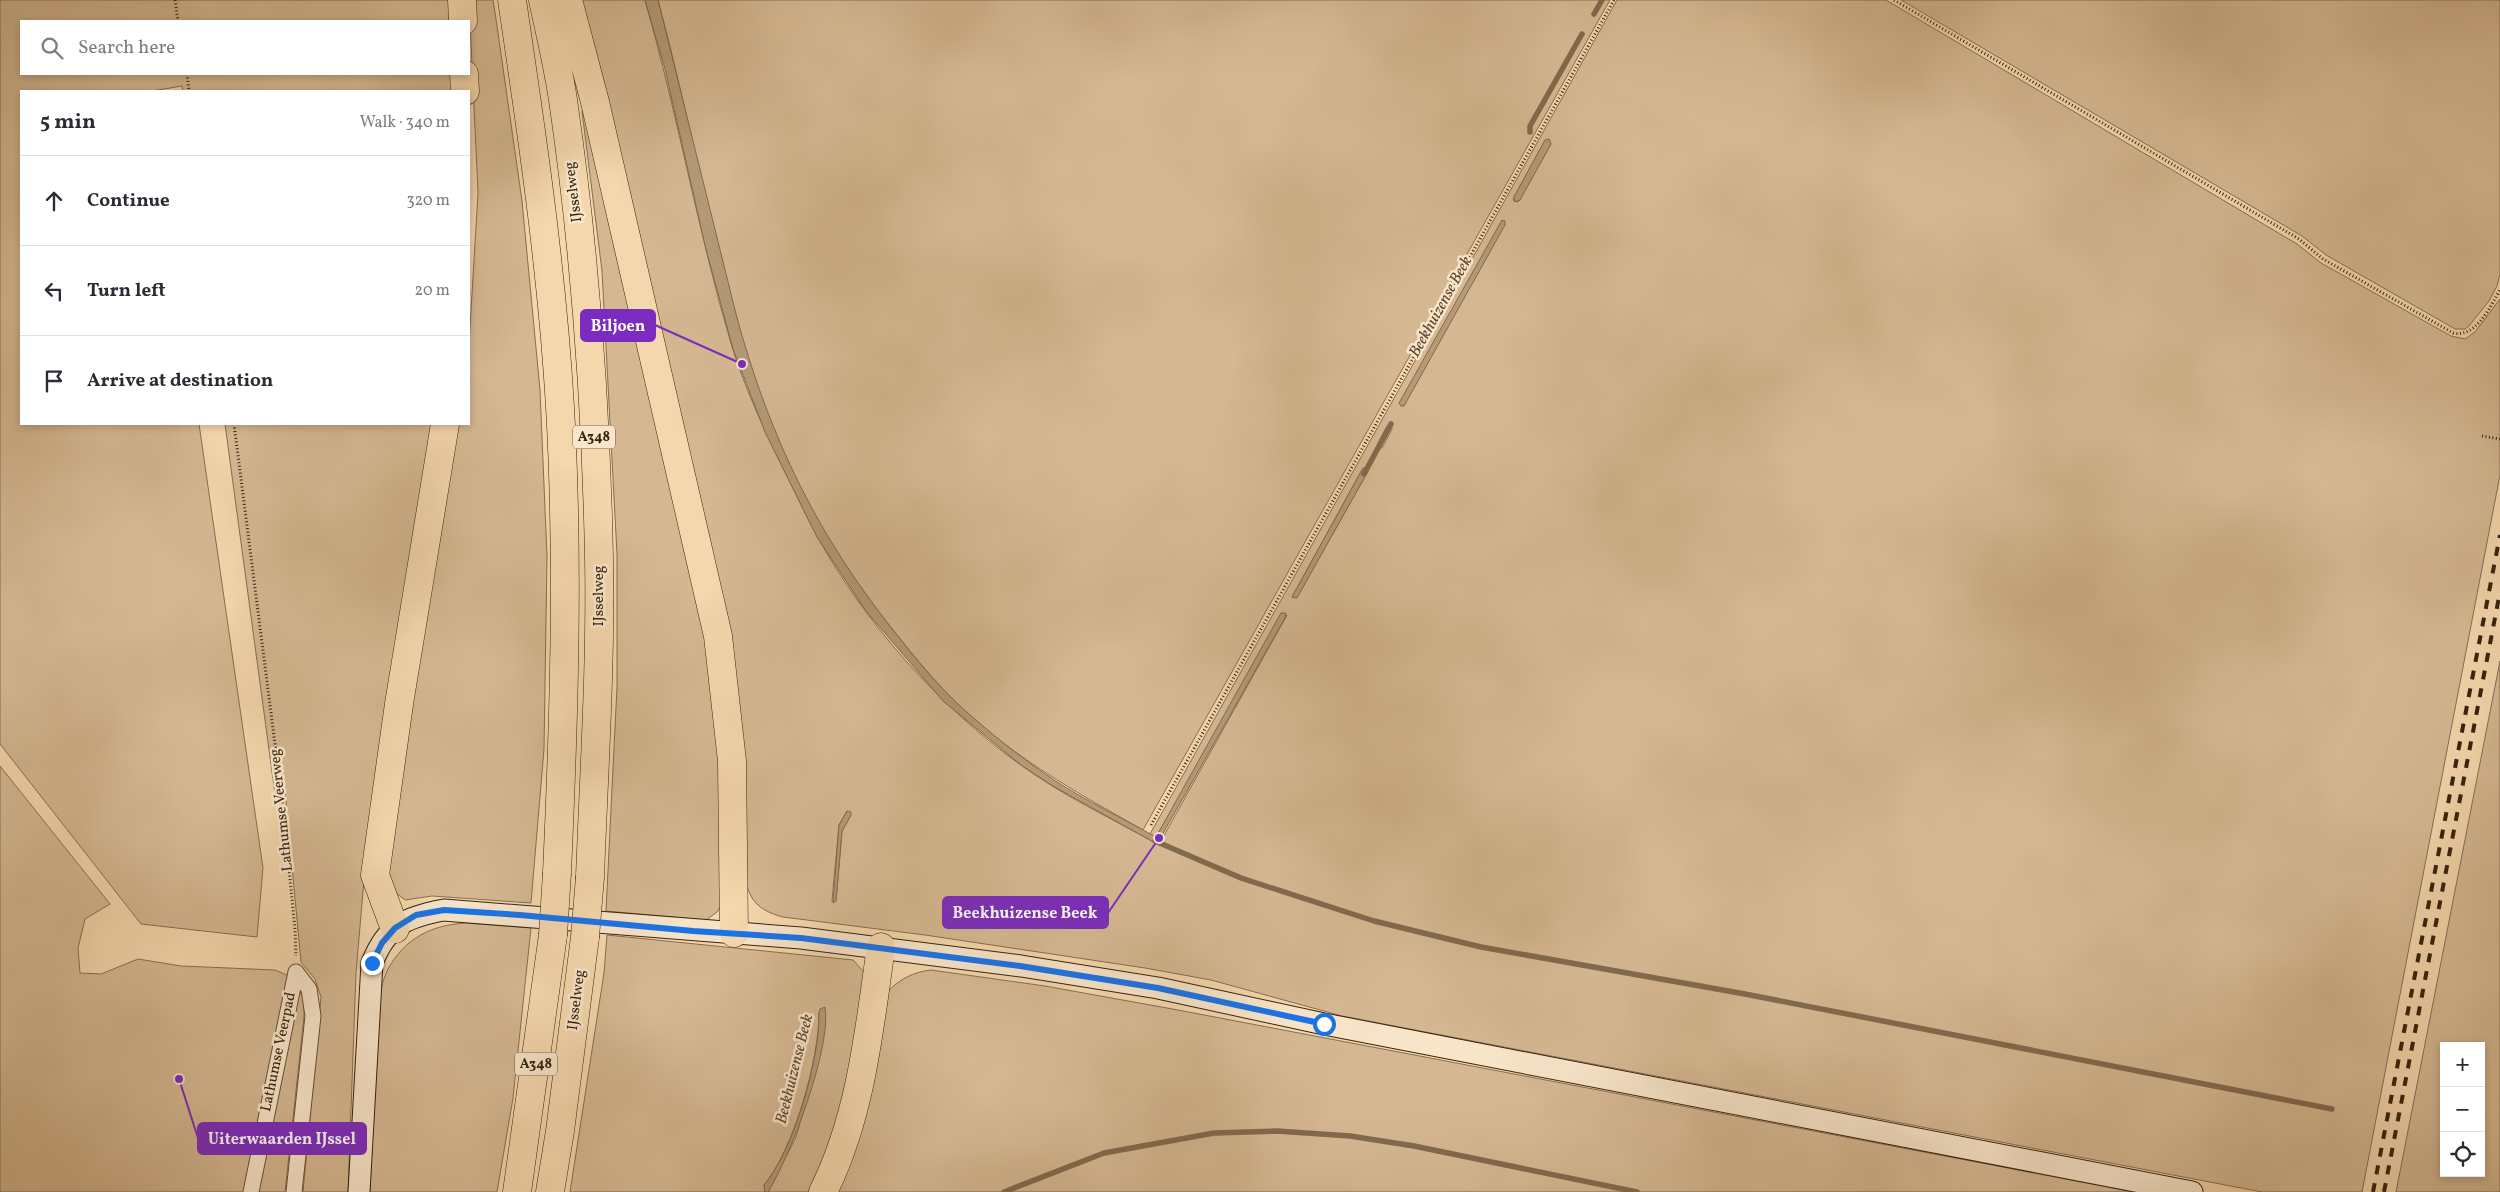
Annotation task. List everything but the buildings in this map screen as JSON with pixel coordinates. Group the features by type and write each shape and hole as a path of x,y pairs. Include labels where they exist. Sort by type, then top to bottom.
{"highway":[{"path":"462,0 462,20"},
{"name":"A348","path":"512,0 541,190 560,408 566,606 563,740 553,935 517,1192"},
{"name":"IJsselweg","path":"543,0 562,99 578,226 591,368 599,586 590,876 585,936 560,1131 550,1192"},
{"path":"568,0 597,111 718,636 732,761 734,933"},
{"path":"464,75 465,90"},
{"path":"395,928 375,875 399,704 445,425"},
{"path":"823,1192 843,1146 855,1107 866,1053 881,947"}],"main road":[{"path":"359,1192 372,963 382,943 395,928 416,915 444,910 801,938 1020,966 1158,988 1324,1024 2192,1192"}],"street":[{"name":"Lathumse Veerpad","path":"251,1192 296,972"},
{"path":"294,1192 313,1016 309,988 296,972"}],"path":[{"path":"175,0 178,20"},
{"path":"1151,825 1614,0"},
{"path":"1894,0 2300,240 2323,259 2453,333 2466,333 2473,329 2500,290"},
{"path":"187,75 190,90"},
{"name":"Lathumse Veerweg","path":"234,425 282,799 295,929 296,972"},
{"path":"2482,436 2500,438"}],"shaded area":[{"path":"0,0 452,0 453,20 20,20 20,75 455,75 455,90 183,90 182,86 158,90 20,90 20,425 199,425 263,868 257,937 141,924 0,744"},
{"path":"469,0 493,0 522,201 540,390 547,556 544,749 531,903 432,896 405,900 395,892 384,872 458,425 470,425 470,327 478,193"},
{"path":"580,0 645,0 732,347 764,428 809,521 857,600 905,660 932,689 988,740 1051,786 1157,844 1162,839 1287,615 1156,837 1150,834 1617,0 1886,0 2297,244 2321,263 2451,336 2465,339 2475,332 2500,299 2500,475 2362,1192 2262,1192 1342,1016 1211,980 1145,968 925,935 783,917 769,912 757,904 751,896 747,885 742,855 743,776","holes":["1549,139 1551,144 1518,202 1513,200 1545,141","1391,424 1392,429 1382,448 1378,448 1377,445 1387,426","1363,468 1368,471 1367,473 1297,597 1292,597","847,811 851,815 842,831 836,901 832,901 839,825"]},
{"path":"645,0 658,0 736,314 749,360 782,446 822,526 845,564 901,640 927,672 956,702 985,728 1054,780 1156,837 1281,613 1286,613 1285,618 1157,844 1053,786 1021,765 943,701 866,611 817,537 765,432 733,349 705,245 665,69"},
{"path":"658,0 1610,0 1143,830 1077,792 1015,752 964,710 943,690 879,612 828,538 799,486 774,433 738,327 723,273"},
{"path":"1901,0 2500,0 2500,274 2497,286 2489,301 2469,326 2465,329 2455,329 2326,255 2302,236"},
{"path":"586,103 718,693 724,900 717,912 706,920 606,911 617,687 617,554 602,271 582,111"},
{"path":"1549,139 1551,144 1520,200 1515,202 1514,197 1545,140"},
{"path":"1502,220 1505,221 1505,225 1404,406 1401,406 1399,403"},
{"path":"225,425 434,425 369,821 356,973 348,1192 303,1192 321,997 315,979 301,962 285,792 275,794"},
{"path":"1363,468 1367,468 1367,473 1297,598 1292,597"},
{"path":"2500,661 2500,1192 2396,1192"},
{"path":"0,766 110,904 85,919 78,948 80,973 101,974 138,959 181,966 275,970 287,975 289,979 244,1192 0,1192"},
{"path":"847,811 851,812 851,815 842,831 836,901 833,903 839,825"},
{"path":"465,923 531,928 513,1098 497,1192 370,1192 378,1013 384,978 395,958 411,941 431,930"},
{"path":"607,935 853,960 863,971 866,983 857,1055 814,1192 768,1192 796,1137 820,1053 819,1013 815,1054 803,1103 785,1149 764,1185 765,1192 570,1192 604,973"},
{"path":"931,970 1045,986 1178,1010 2134,1192 835,1192 887,992 907,977 918,972"},
{"path":"299,990 304,1000 304,1017 285,1192 257,1192"},
{"path":"825,1007 822,1048 816,1074 798,1129 777,1176 768,1192 765,1192 764,1185 785,1150 803,1103 815,1054 819,1013 820,1009"}],"waterway":[{"name":"Beekhuizense Beek","path":"1594,14 1602,0"},
{"name":"Beekhuizense Beek","path":"1530,132 1530,126 1582,34"},
{"name":"Beekhuizense Beek","path":"1364,474 1391,424"},
{"path":"1155,841 1241,878 1374,921 1481,947 1745,994 2332,1109"},
{"path":"1004,1192 1104,1153 1214,1133 1277,1131 1350,1136 1414,1146 1637,1192"}],"railway":[{"path":"2373,1192 2500,535"},
{"path":"2384,1192 2500,592"}],"place":[{"name":"Biljoen","path":"742,364"},
{"name":"Beekhuizense Beek","path":"1159,838"},
{"name":"Uiterwaarden IJssel","path":"179,1079"}],"route":[{"path":"372,963 382,943 395,928 416,915 444,910 801,938 1020,966 1158,988 1324,1024"}]}
